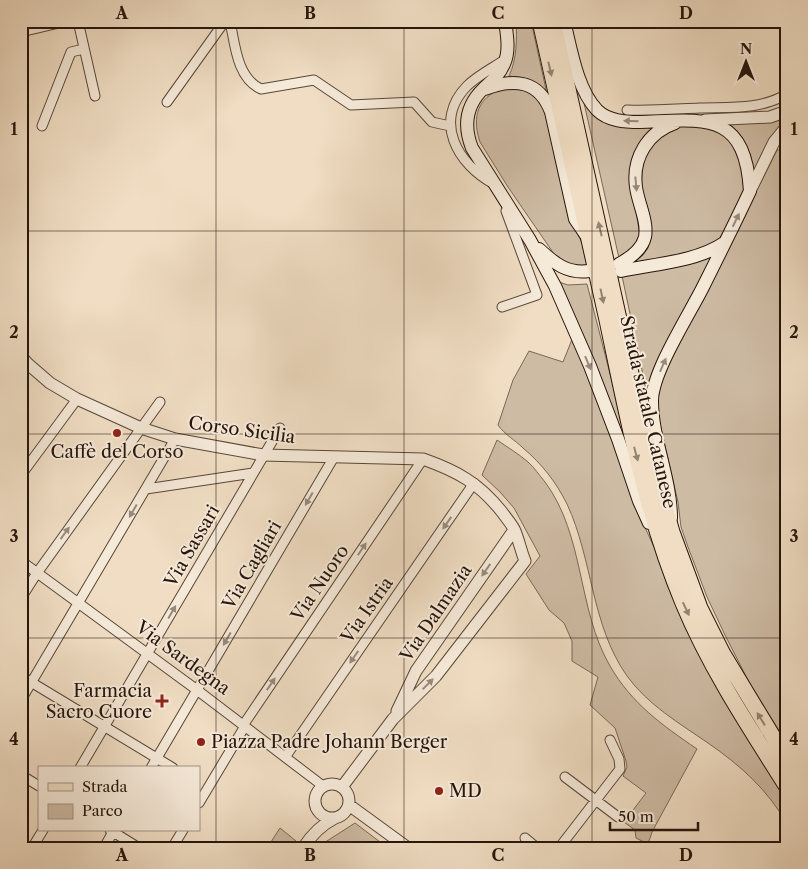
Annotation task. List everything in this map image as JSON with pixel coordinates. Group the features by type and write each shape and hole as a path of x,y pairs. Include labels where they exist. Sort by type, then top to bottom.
{"main road":[{"path":"505,21 507,55"},
{"path":"511,21 507,55 498,74 476,96 468,112 466,131 472,148 510,207 546,269 590,366 639,501 667,561"},
{"name":"Strada statale Catanese","path":"540,21 634,445 667,561 684,604 730,696 787,787"},
{"name":"Strada statale Catanese","path":"553,21 646,441 672,532 700,608 723,654 787,760"},
{"path":"564,21 580,80 589,100 597,110 615,120 628,122 696,120 716,124 738,141 744,152 749,174 750,191 665,359 653,391 652,402 655,426 671,501 672,532"},
{"path":"481,91 497,85 515,82 529,86 544,97 552,112 575,218 590,242"},
{"path":"680,121 655,132 638,158 635,172 636,187 645,226 645,237 640,249 620,268 692,257 712,251 725,242"},
{"path":"530,240 553,263 562,268 589,274 576,278 562,276 546,269"}],"street":[{"path":"21,24 37,21"},
{"path":"21,31 62,21"},
{"path":"78,21 95,96"},
{"path":"167,102 225,21"},
{"path":"230,21 239,64 252,84 261,89 314,80 351,104 414,102 432,122 450,126"},
{"path":"42,126 71,52 84,49"},
{"path":"496,185 478,175 463,156 455,143 450,126 454,108 467,86 507,55"},
{"path":"627,110 652,111 749,107 770,103 787,94"},
{"path":"696,120 770,117 787,111"},
{"path":"750,191 774,142 787,126"},
{"path":"502,306 537,296 518,240 506,215 506,211 510,207"},
{"name":"Corso Sicilia","path":"23,364 77,399 141,428 175,439 263,455 423,459 445,467 474,483 497,505 514,530 525,561"},
{"path":"21,475 77,399"},
{"path":"21,598 160,402"},
{"name":"Via Sassari","path":"81,766 280,428"},
{"path":"21,700 175,439"},
{"name":"Via Cagliari","path":"152,766 334,457"},
{"name":"Via Nuoro","path":"200,801 244,725 423,459"},
{"path":"146,489 253,473"},
{"name":"Via Istria","path":"286,756 474,483"},
{"name":"Via Dalmazia","path":"393,719 416,671 514,530"},
{"name":"Via Sardegna","path":"21,561 286,756 323,786"},
{"name":"Via Dalmazia","path":"342,787 393,719 436,676 525,561"},
{"path":"21,676 170,766"},
{"path":"559,848 620,769 619,759 610,740"},
{"path":"21,775 38,785"},
{"path":"565,777 618,817"},
{"path":"200,784 208,788"},
{"path":"303,848 319,828 346,811 349,805 349,798 347,792 342,787 336,784 323,786 318,790 311,836"},
{"path":"315,803 322,814 335,818"},
{"path":"349,805 408,848"},
{"path":"32,848 42,832"},
{"path":"104,848 112,832"},
{"path":"115,832 139,848"},
{"path":"172,848 182,832"},
{"path":"525,838 537,848"}],"green space":[{"path":"516,21 531,21 547,94 529,79 509,76 515,56"},
{"path":"521,87 532,92 547,113 571,221 582,243 588,268 562,263 554,254 480,142 477,119 480,106 484,100 500,90"},
{"path":"584,103 600,118 614,125 622,127 652,127 652,130 643,139 640,234 631,248 619,258"},
{"path":"787,117 753,177 746,148 739,136 727,124 769,122"},
{"path":"681,126 711,128 722,134 732,143 739,152 744,189 740,200 720,238 710,245 700,250 629,265 643,255 648,248 650,232 640,184 644,154 659,138"},
{"path":"787,149 787,743 750,684 707,597 681,527 678,502 657,411 660,382 777,150"},
{"path":"713,256 649,403 622,276"},
{"path":"559,282 568,285 587,284 628,444 626,445"},
{"path":"573,337 642,521 726,703 787,802 787,824 762,789 742,769 720,751 654,705 627,676 615,656 606,635 576,525 567,504 558,488 542,467 498,425 513,380 529,351 563,362"},
{"path":"497,440 530,464 545,482 558,503 574,549 585,597 599,644 610,666 638,703 697,749 652,832 648,844 636,838 635,830 624,822 646,793 623,776 627,767 626,761 615,728 590,705 598,677 572,661 572,641 564,623 549,610 526,574 540,556 514,508 482,475"},
{"path":"355,823 388,848 316,848"},
{"path":"280,828 296,841 291,848 267,848"}],"place":[{"name":"Caffè del Corso","path":"117,433"},
{"name":"Farmacia Sacro Cuore","path":"162,701"},
{"name":"Piazza Padre Johann Berger","path":"201,742"},
{"name":"MD","path":"439,791"}]}
